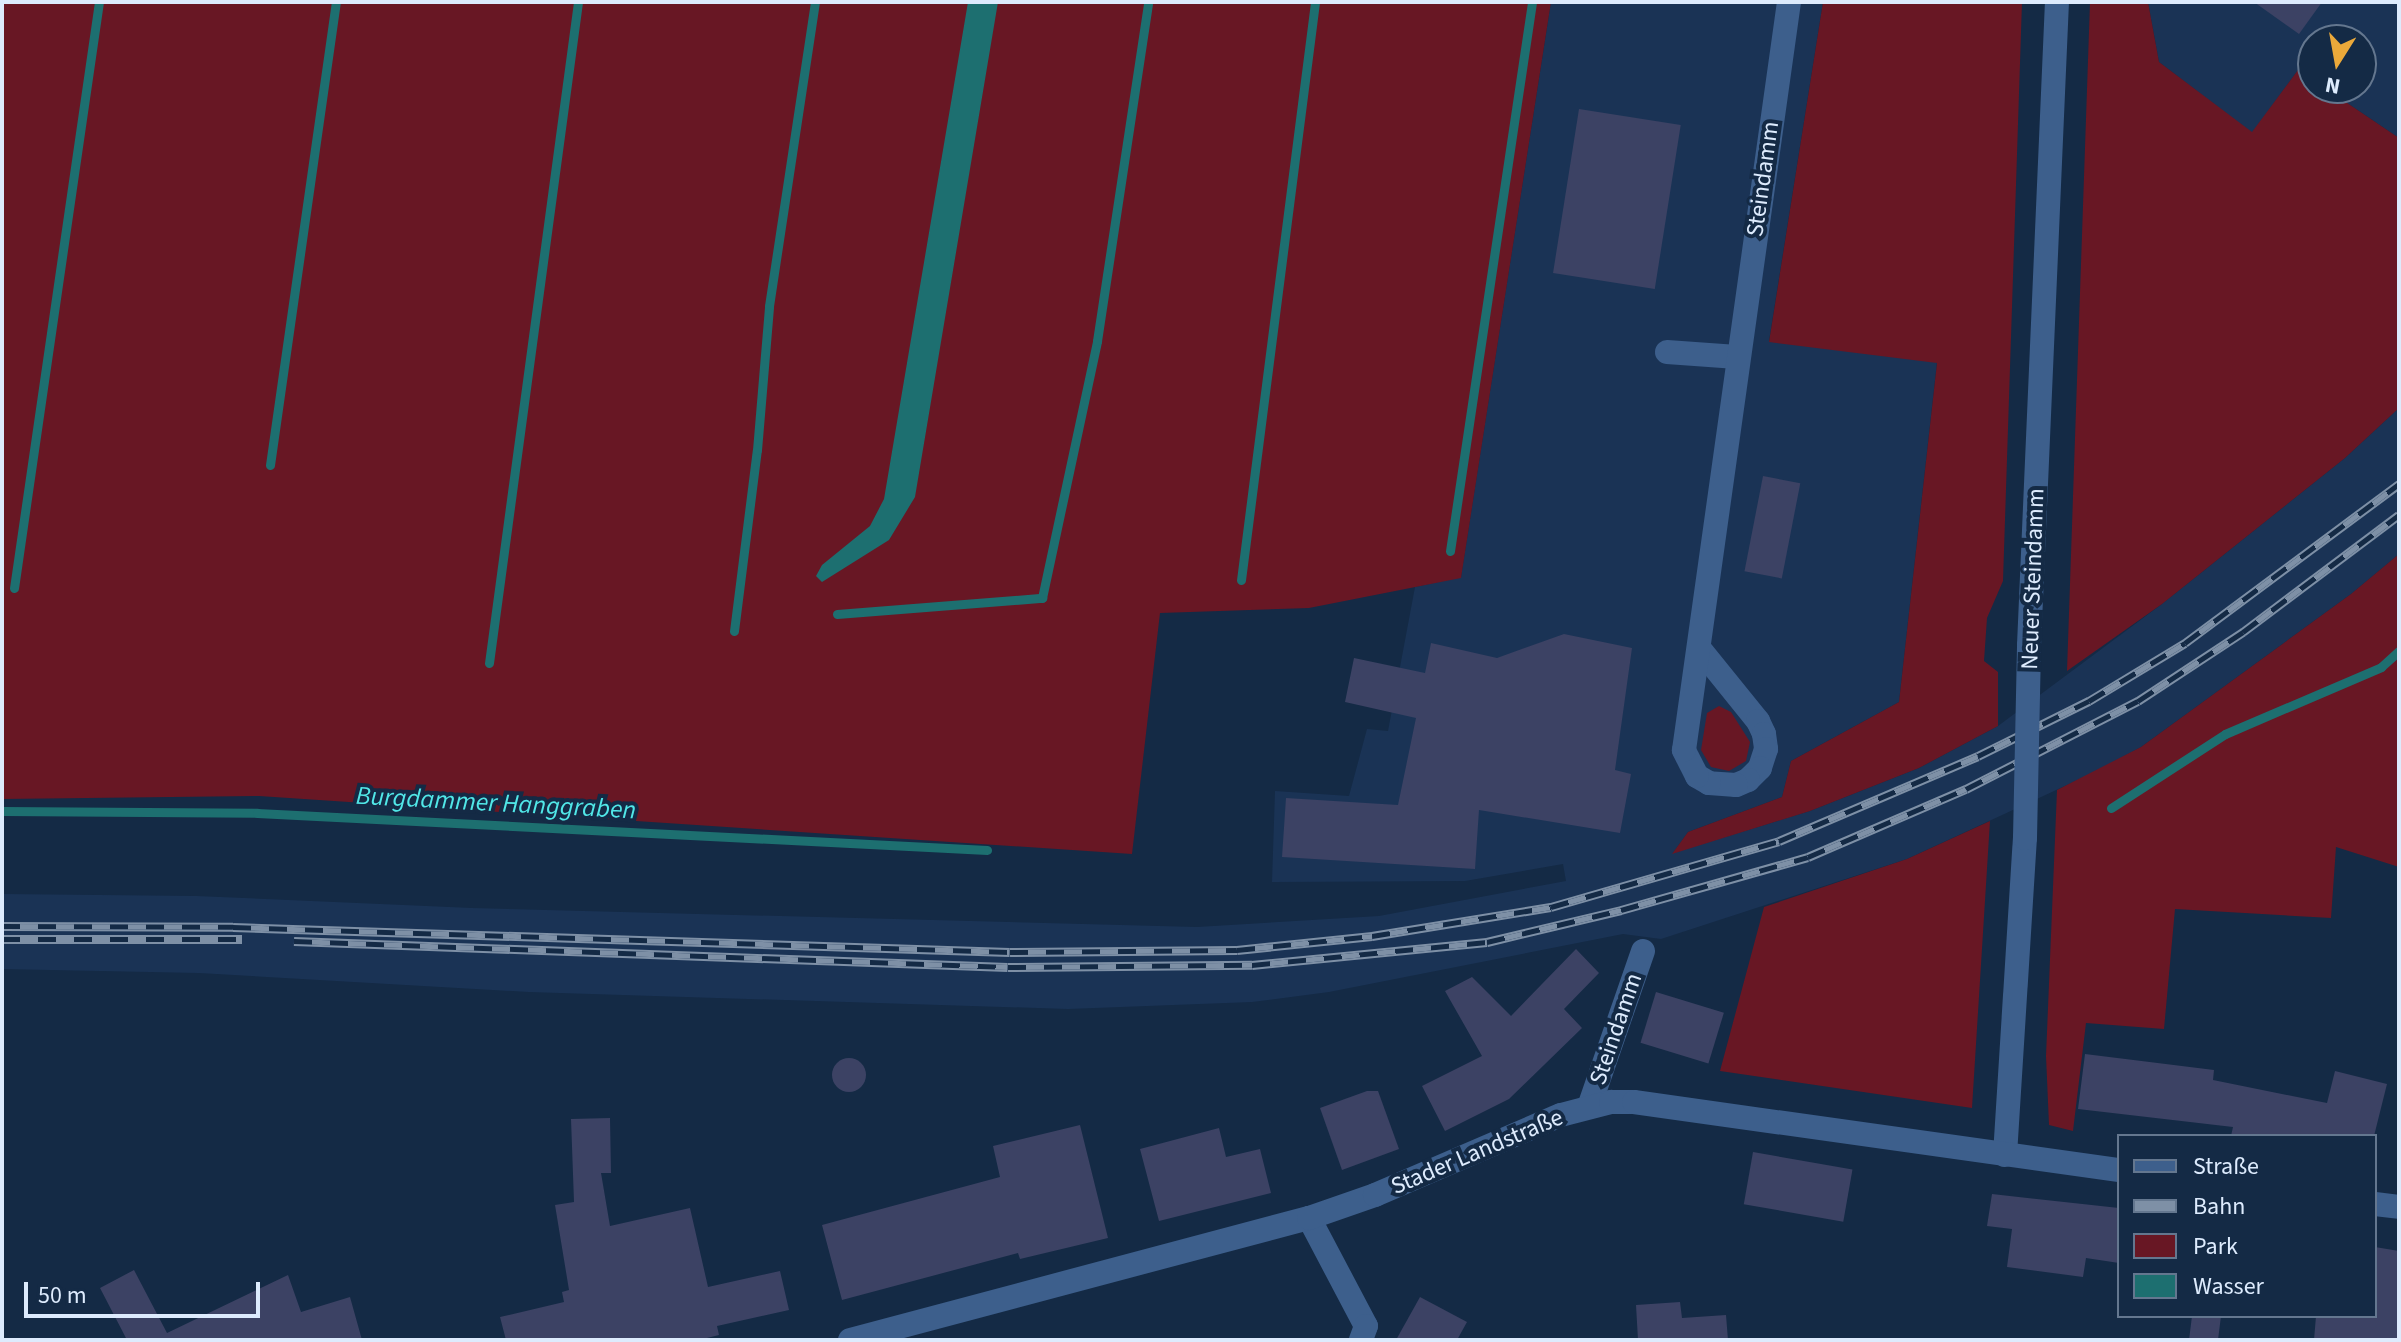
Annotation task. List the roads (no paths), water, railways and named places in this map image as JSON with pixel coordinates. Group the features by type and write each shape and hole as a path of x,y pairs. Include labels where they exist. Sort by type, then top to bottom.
{"street":[{"name":"Steindamm","path":"1699,648 1758,721 1764,734 1766,749 1760,768 1748,780 1736,785 1709,783 1697,776 1684,750 1789,2"},
{"name":"Neuer Steindamm","path":"2005,1155 2025,838 2029,645 2057,2"},
{"path":"1667,352 1737,357"},
{"name":"Steindamm","path":"1589,1107 1643,951"},
{"name":"Stader Landstraße","path":"850,1340 1309,1218 1375,1195 1561,1115 1589,1107 1634,1102 2117,1170"},
{"path":"2377,1204 2399,1207"},
{"path":"1309,1218 1366,1326 1361,1340"}],"water":[{"path":"968,2 998,2 915,497 889,540 822,582 816,576 822,565 870,526 884,499"}],"waterway":[{"path":"14,588 99,2"},
{"path":"270,465 336,2"},
{"path":"489,663 578,2"},
{"path":"734,631 757,450 769,306 815,2"},
{"path":"837,614 1042,598 1097,341 1148,2"},
{"path":"1241,580 1315,2"},
{"path":"1450,551 1532,2"},
{"path":"2111,808 2225,734 2381,667 2399,651"},
{"name":"Burgdammer Hanggraben","path":"2,811 257,813 987,850"}],"railway":[{"path":"2,926 233,927 1010,952 1237,950 1372,936 1551,907 1779,841 1978,756 2089,701 2185,643 2399,484"},
{"path":"294,941 1008,967 1252,965 1487,942 1621,910 1808,857 1966,789 2138,701 2243,632 2399,515"},
{"path":"2,939 242,939"}]}
